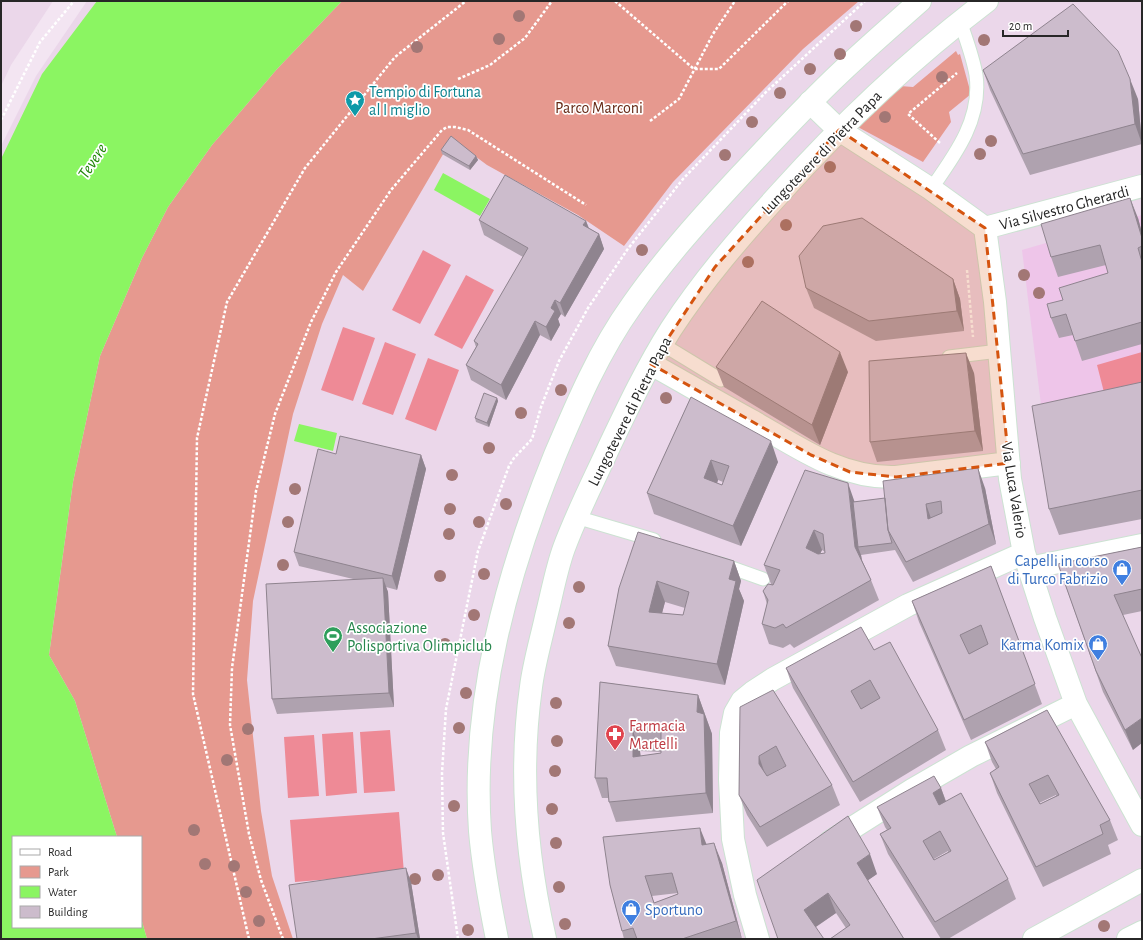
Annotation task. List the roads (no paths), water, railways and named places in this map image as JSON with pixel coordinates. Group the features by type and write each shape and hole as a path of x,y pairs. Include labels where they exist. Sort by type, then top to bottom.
{"street":[{"path":"497,939 480,832 479,791 483,726 488,679 504,609 523,539 537,500 584,387 631,305 693,228 810,102 920,1"},
{"name":"Lungotevere di Pietra Papa","path":"545,939 533,881 525,818 526,733 531,684 536,658 563,552 576,517 662,344 698,290 724,256 839,130 888,84 960,22 987,1"},
{"path":"810,102 839,130 931,189 985,228"},
{"name":"Via Silvestro Gherardi","path":"985,228 1142,186"},
{"name":"Via Luca Valerio","path":"985,228 995,302 1009,462 1027,561 1076,704 1142,824"},
{"path":"651,364 811,455 850,472 877,477 896,477 1009,462"},
{"path":"758,939 745,895 733,839 730,780 731,733 735,714 742,701 752,692 773,679 901,608 1027,561 1142,545"},
{"path":"812,853 912,790 971,756 1076,704"},
{"path":"1034,939 1142,880"},
{"path":"745,895 765,882"},
{"path":"1128,939 1142,932"}],"lane":[{"path":"931,189 965,137 977,98 976,73 960,22"},
{"path":"662,344 721,380 740,354"},
{"path":"935,358 999,351"},
{"path":"576,517 662,543"},
{"path":"706,558 763,579"}],"water":[{"name":"Tevere","path":"97,1 342,1 277,69 212,145 168,207 142,258 100,356 73,482 49,655 75,701 117,836 12,836 12,928 142,928 142,922 147,939 1,939 1,159 42,74"},
{"path":"443,173 490,199 480,216 434,190"},
{"path":"299,424 337,433 333,451 294,441"}],"place":[{"name":"Tempio di Fortuna al I miglio","path":"355,117"},
{"name":"Capelli in corso di Turco Fabrizio","path":"1122,586"},
{"name":"Associazione Polisportiva Olimpiclub","path":"333,653"},
{"name":"Karma Komix","path":"1098,661"},
{"name":"Farmacia Martelli","path":"615,751"},
{"name":"Sportuno","path":"631,926"}],"park label":[{"name":"Parco Marconi","path":"599,107"}]}
